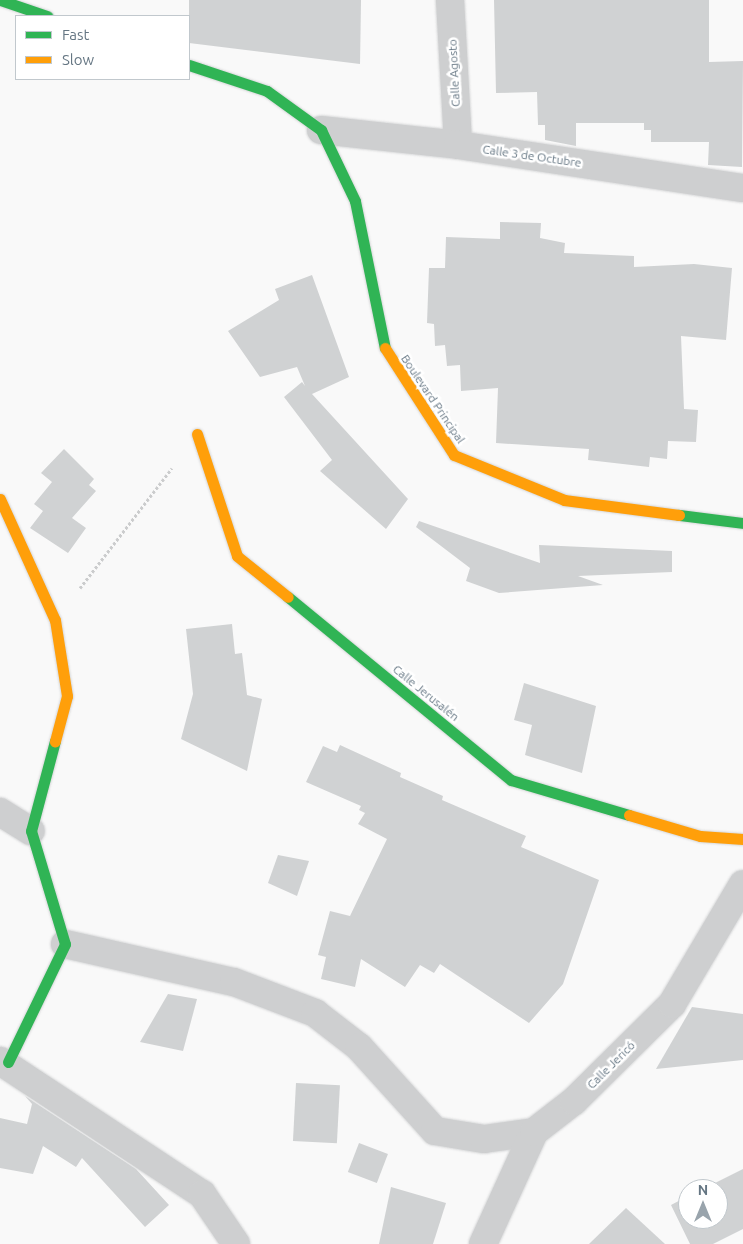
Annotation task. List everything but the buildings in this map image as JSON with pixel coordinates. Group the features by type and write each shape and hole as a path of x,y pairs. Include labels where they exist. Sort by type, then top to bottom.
{"street":[{"path":"0,0 44,15"},
{"name":"Calle Agosto","path":"450,0 458,145"},
{"name":"Boulevard Principal","path":"190,65 267,91 321,130 355,201 387,356 454,455 564,500 743,523"},
{"name":"Calle 3 de Octubre","path":"321,130 458,145 743,188"},
{"name":"Calle Jerusalén","path":"197,434 237,556 511,780 700,836 743,839"},
{"path":"0,499 55,620 66,696 31,831 65,944 4,1061 202,1194 236,1244"},
{"path":"0,812 31,831"},
{"name":"Calle Jericó","path":"483,1244 534,1132 574,1101 672,1004 743,884"},
{"path":"65,944 234,982 315,1013 359,1047 435,1132 484,1139 534,1132"}],"path":[{"path":"55,620 197,434"}],"traffic: fast":[{"path":"0,0 44,15"},
{"path":"190,65 267,91 321,130 355,201 385,348"},
{"path":"679,515 743,523"},
{"path":"288,597 511,780 629,815"},
{"path":"8,1062 65,944 31,831 55,741"}],"traffic: slow":[{"path":"385,348 454,455 564,500 679,515"},
{"path":"197,434 237,556 288,597"},
{"path":"0,499 55,620 67,696 55,741"},
{"path":"629,815 700,836 743,839"}]}
